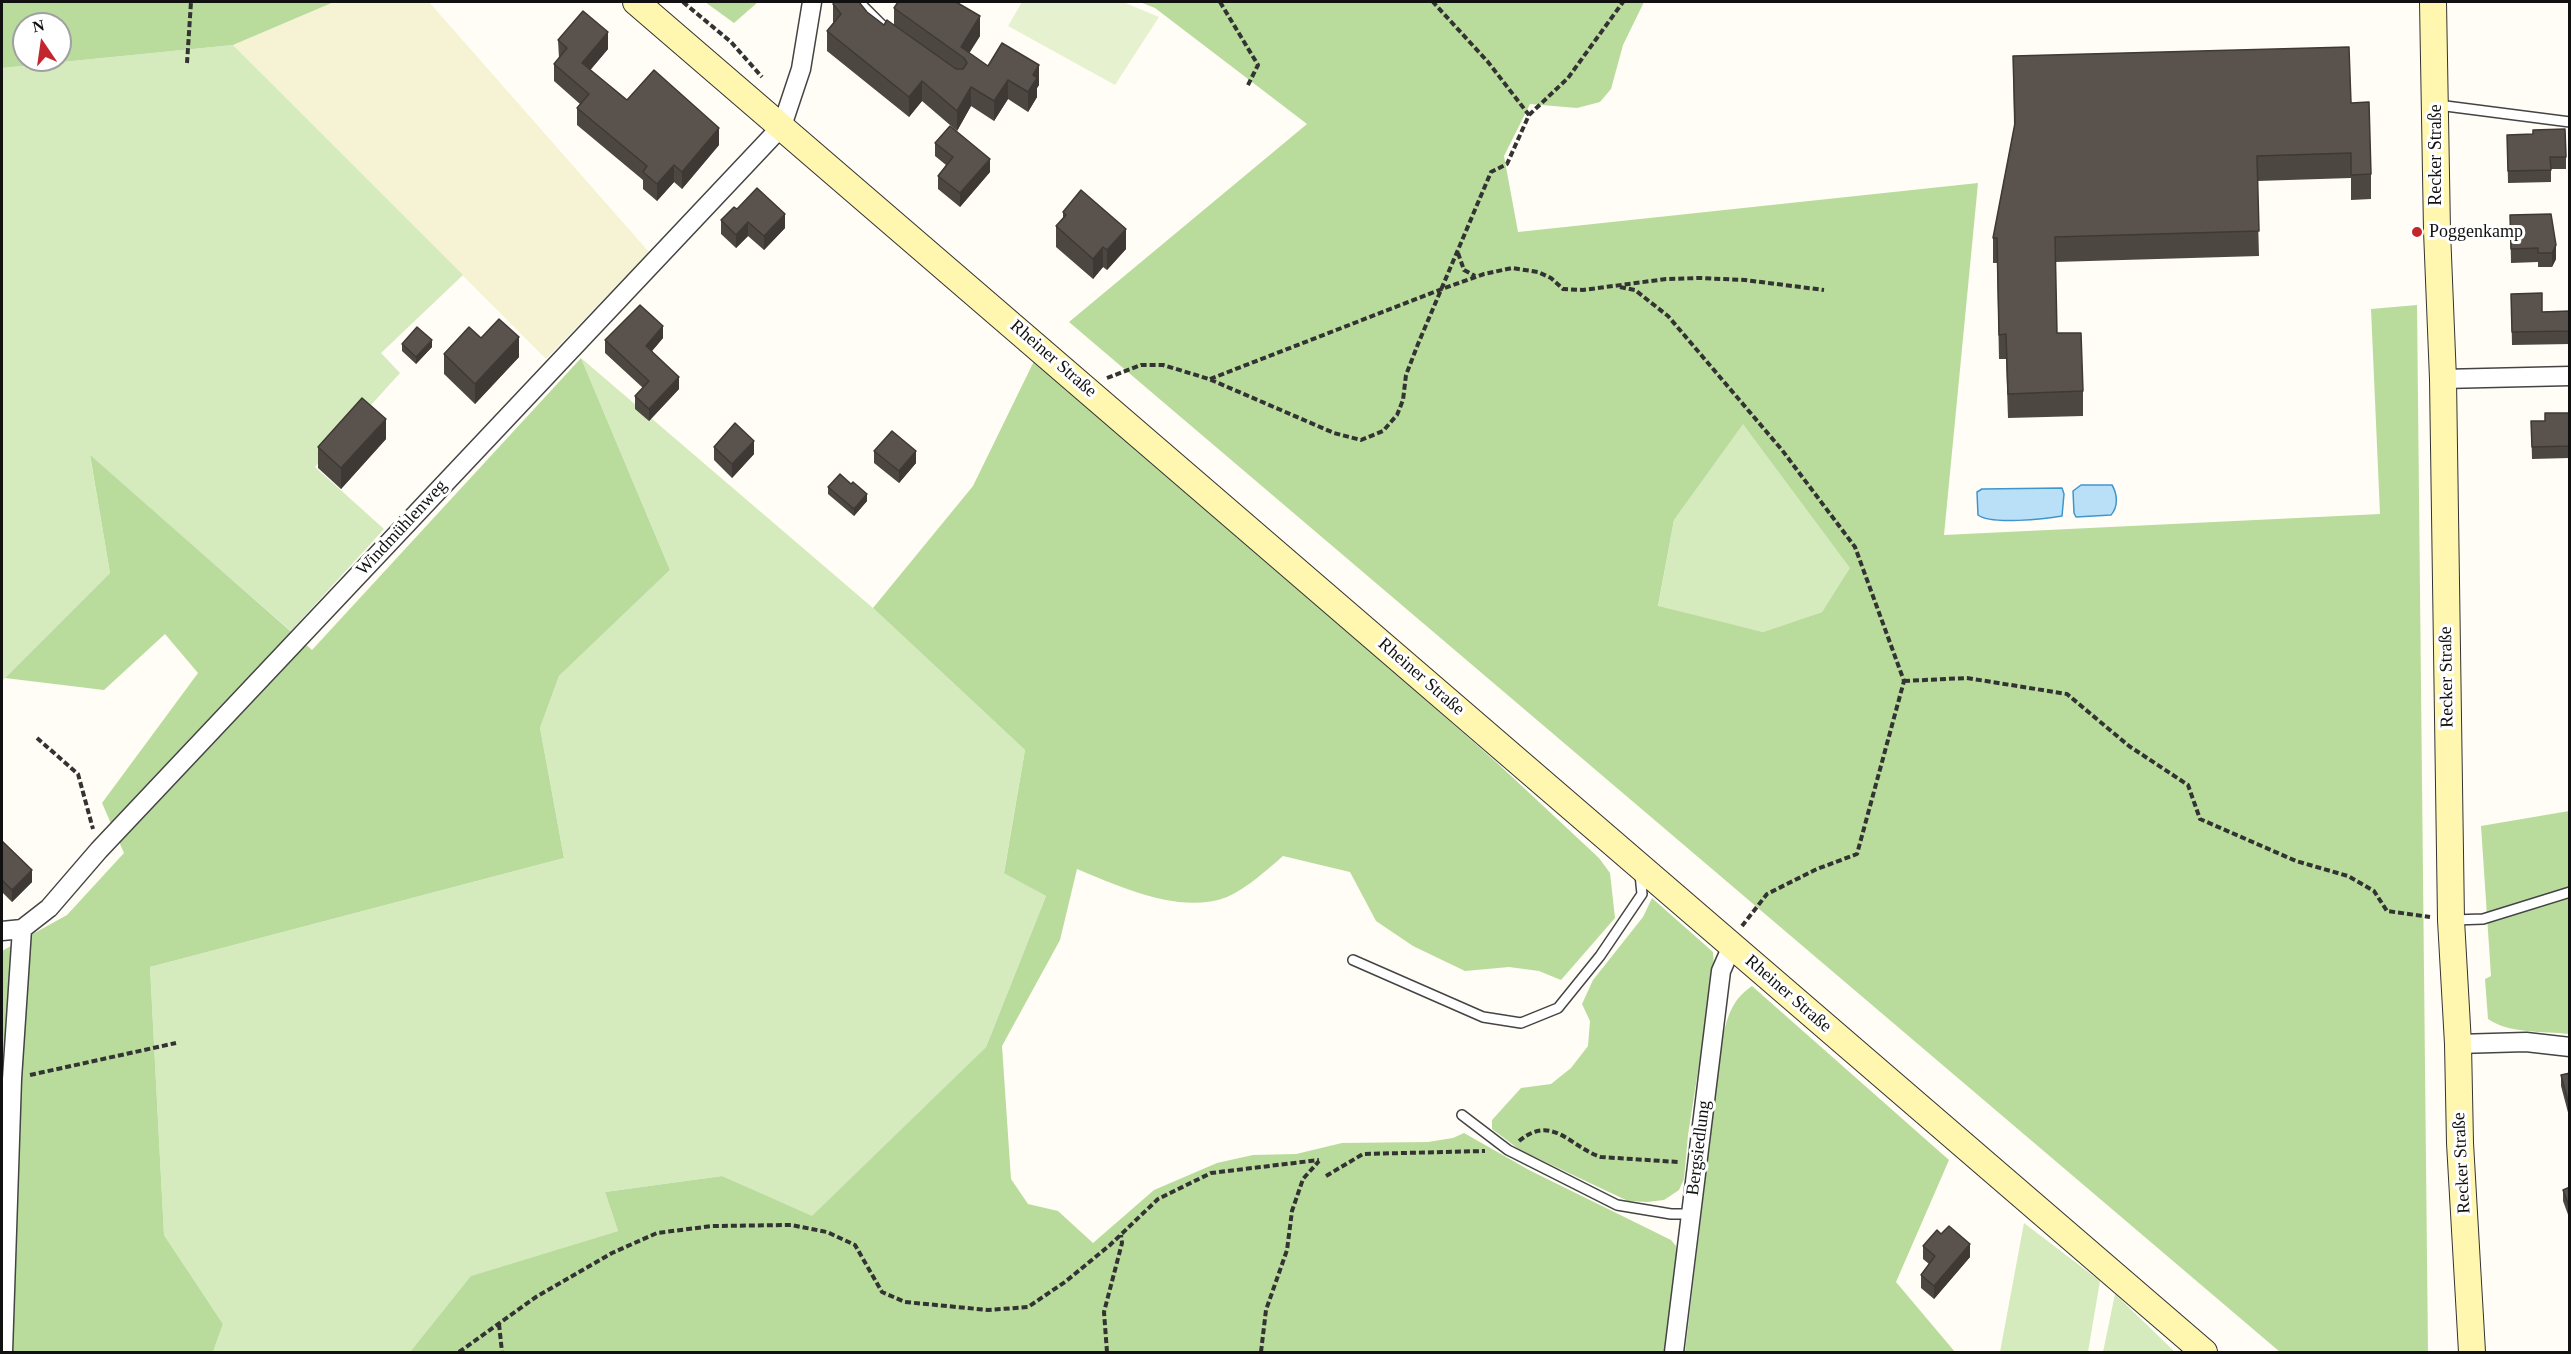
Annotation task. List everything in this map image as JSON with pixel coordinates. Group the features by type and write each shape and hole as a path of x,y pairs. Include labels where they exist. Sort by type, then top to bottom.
{"main road":[{"name":"Rheiner Straße","path":"636,2 786,114 1091,392 2204,1353"},
{"name":"Recker Straße","path":"2433,2 2437,231 2443,379 2451,920 2458,1044 2460,1143 2472,1353"}],"street":[{"path":"786,114 801,69 812,2"},
{"name":"Windmühlenweg","path":"22,929 49,908 99,850 786,114"},
{"path":"2443,379 2570,376"},
{"path":"2,931 22,929 12,1079 3,1353"},
{"name":"Bergsiedlung","path":"1674,1353 1721,971 1732,946"},
{"path":"2458,1044 2526,1042 2570,1047"}],"lane":[{"path":"854,2 860,3 891,34"},
{"path":"2436,105 2570,122"},
{"path":"1353,960 1483,1017 1521,1023 1558,1008 1600,956 1632,911 1642,894 1641,880 1635,860"},
{"path":"2451,920 2483,919 2570,892"},
{"path":"1462,1116 1508,1150 1617,1205 1671,1214 1690,1214"}],"path":[{"path":"187,63 191,2"},
{"path":"683,2 731,42 761,76 786,114"},
{"path":"1220,2 1258,65 1247,87"},
{"path":"1433,2 1488,62 1529,116"},
{"path":"1091,392 1106,378 1142,365 1163,364 1209,379 1334,433 1361,440 1383,431 1396,415 1414,354 1491,172 1507,164 1529,116 1568,78 1623,2"},
{"path":"1458,252 1464,270 1477,277"},
{"path":"1209,379 1442,289 1512,268 1538,272 1551,278 1563,289 1583,290 1620,287 1666,279 1700,278 1744,280 1824,291"},
{"path":"1620,287 1635,290 1668,316 1782,450 1855,548 1904,681 1857,854 1817,868 1767,894 1741,928 1732,946"},
{"path":"1904,681 1967,678 2067,694 2129,746 2188,785 2200,819 2296,861 2348,876 2374,891 2387,911 2451,920"},
{"path":"37,738 78,774 99,850"},
{"path":"12,1079 176,1043"},
{"path":"1326,1176 1363,1154 1508,1150 1524,1137 1538,1132 1551,1131 1562,1133 1589,1153 1601,1157 1676,1162 1696,1168"},
{"path":"459,1353 536,1297 612,1253 657,1233 712,1226 791,1225 826,1232 855,1245 882,1292 905,1302 988,1310 1028,1307 1065,1282 1158,1199 1211,1173 1320,1160 1303,1179 1292,1211 1287,1250 1266,1310 1261,1353"},
{"path":"1107,1353 1104,1312 1122,1243 1121,1234"},
{"path":"499,1323 502,1353"}],"shaded area":[{"path":"334,2 429,2 649,252 546,359 233,45"}],"green space":[{"path":"2,2 334,2 233,45 72,61 72,12 12,12 12,67 2,68"},
{"path":"705,2 758,2 734,23"},
{"path":"1022,2 1123,2 1159,17 1115,85 1008,26"},
{"path":"1140,2 1644,2 1623,45 1611,89 1600,102 1577,108 1530,104 1504,156 1518,232 1978,183 1944,535 2380,514 2371,309 2417,305 2428,1352 2280,1352 1069,322 1307,124 1155,8","holes":["1743,424 1850,568 1822,612 1763,632 1658,606 1674,520"]},
{"path":"233,45 463,275 381,353 400,373 315,467 384,529 291,631 90,456 110,573 2,681 2,68 12,67 12,72 72,72 72,61"},
{"path":"1036,357 1495,761 1599,858 1610,873 1615,918 1561,980 1539,971 1509,967 1465,971 1413,946 1376,921 1350,872 1283,856 1242,889 1227,897 1209,902 1170,901 1131,891 1077,869 1060,940 1002,1046 1011,1179 1028,1204 1058,1211 1093,1243 1154,1190 1217,1163 1253,1155 1296,1154 1342,1143 1428,1142 1453,1138 1464,1133 1529,1170 1671,1240 1676,1246 1678,1256 1668,1352 410,1352 471,1276 618,1231 605,1192 722,1176 812,1216 986,1047 1046,896 1004,873 1025,750 873,608 973,486"},
{"path":"581,358 873,608 1025,750 1004,872 1046,896 986,1047 812,1217 722,1176 605,1192 618,1231 472,1276 410,1352 213,1352 223,1324 164,1235 150,967 564,858 540,728 559,676 670,570"},
{"path":"581,358 670,570 559,676 540,728 564,858 150,967 164,1235 223,1324 213,1352 2,1352 2,951 67,915 124,853 102,803 198,673 165,634 104,690 5,678 110,573 90,455 312,650"},
{"path":"1743,423 1851,568 1822,612 1763,632 1658,607 1674,520"},
{"path":"2569,811 2569,1034 2516,1030 2488,1019 2485,979 2491,976 2481,826"},
{"path":"1652,898 1713,952 1714,968 1688,1135 1684,1179 1679,1190 1664,1200 1647,1202 1628,1201 1520,1150 1492,1129 1492,1120 1521,1088 1551,1084 1571,1068 1588,1046 1590,1021 1582,1004 1593,980 1643,917"},
{"path":"1752,986 1949,1160 1896,1282 1955,1352 1685,1352 1722,1038 1735,1003"},
{"path":"2024,1223 2100,1281 2088,1352 2000,1352"},
{"path":"2115,1294 2175,1352 2103,1352"}],"water":[{"path":"2081,485 2112,485 2116,501 2111,515 2076,517 2073,491"},
{"path":"2062,488 2064,494 2062,516 2006,521 1978,515 1977,492 1982,489"}],"building":[{"path":"834,2 859,2 867,12 884,25 887,20 956,69 963,69 967,63 964,58 894,8 898,2 956,2 980,16 961,47 988,66 1002,43 1039,65 1033,75 1037,78 1028,92 1008,80 994,101 971,87 957,111 922,81 909,97 827,31 841,14 833,4"},
{"path":"583,11 608,32 582,63 627,100 654,70 719,128 682,172 674,165 657,184 643,172 647,166 577,108 589,94 554,64 567,48 558,40"},
{"path":"2349,47 2351,103 2369,102 2371,174 2351,175 2351,153 2257,156 2259,231 2055,237 2057,333 2081,333 2083,391 2008,394 2006,334 1999,335 1997,238 1993,238 2015,123 2013,56"},
{"path":"950,126 990,159 960,193 938,176 953,157 935,143"},
{"path":"2565,129 2566,157 2550,157 2551,170 2508,171 2507,135 2533,134 2533,130"},
{"path":"757,188 785,214 764,236 748,222 736,235 721,220 734,207 737,209"},
{"path":"1081,190 1126,229 1107,250 1103,247 1093,259 1056,226 1066,215 1063,212"},
{"path":"2551,214 2556,245 2552,253 2538,253 2538,248 2511,249 2510,215"},
{"path":"2542,293 2542,312 2570,311 2570,331 2512,332 2511,294"},
{"path":"640,305 663,326 646,346 679,377 649,409 635,396 649,381 605,340"},
{"path":"499,319 519,337 475,384 444,354 469,327 481,338"},
{"path":"417,327 432,340 416,357 402,344"},
{"path":"362,398 386,419 341,468 318,447"},
{"path":"2545,413 2570,413 2570,446 2532,447 2531,421 2545,421"},
{"path":"735,423 754,441 732,464 714,447"},
{"path":"892,431 916,451 899,471 874,451"},
{"path":"840,474 867,494 854,509 828,487"},
{"path":"2,841 32,870 12,890 2,880"},
{"path":"2570,1073 2570,1109 2561,1075"},
{"path":"2570,1187 2570,1209 2563,1190"},
{"path":"1949,1226 1970,1244 1934,1286 1921,1275 1935,1256 1923,1246 1937,1230 1941,1234"}],"place":[{"name":"Poggenkamp","path":"2417,232"}]}
